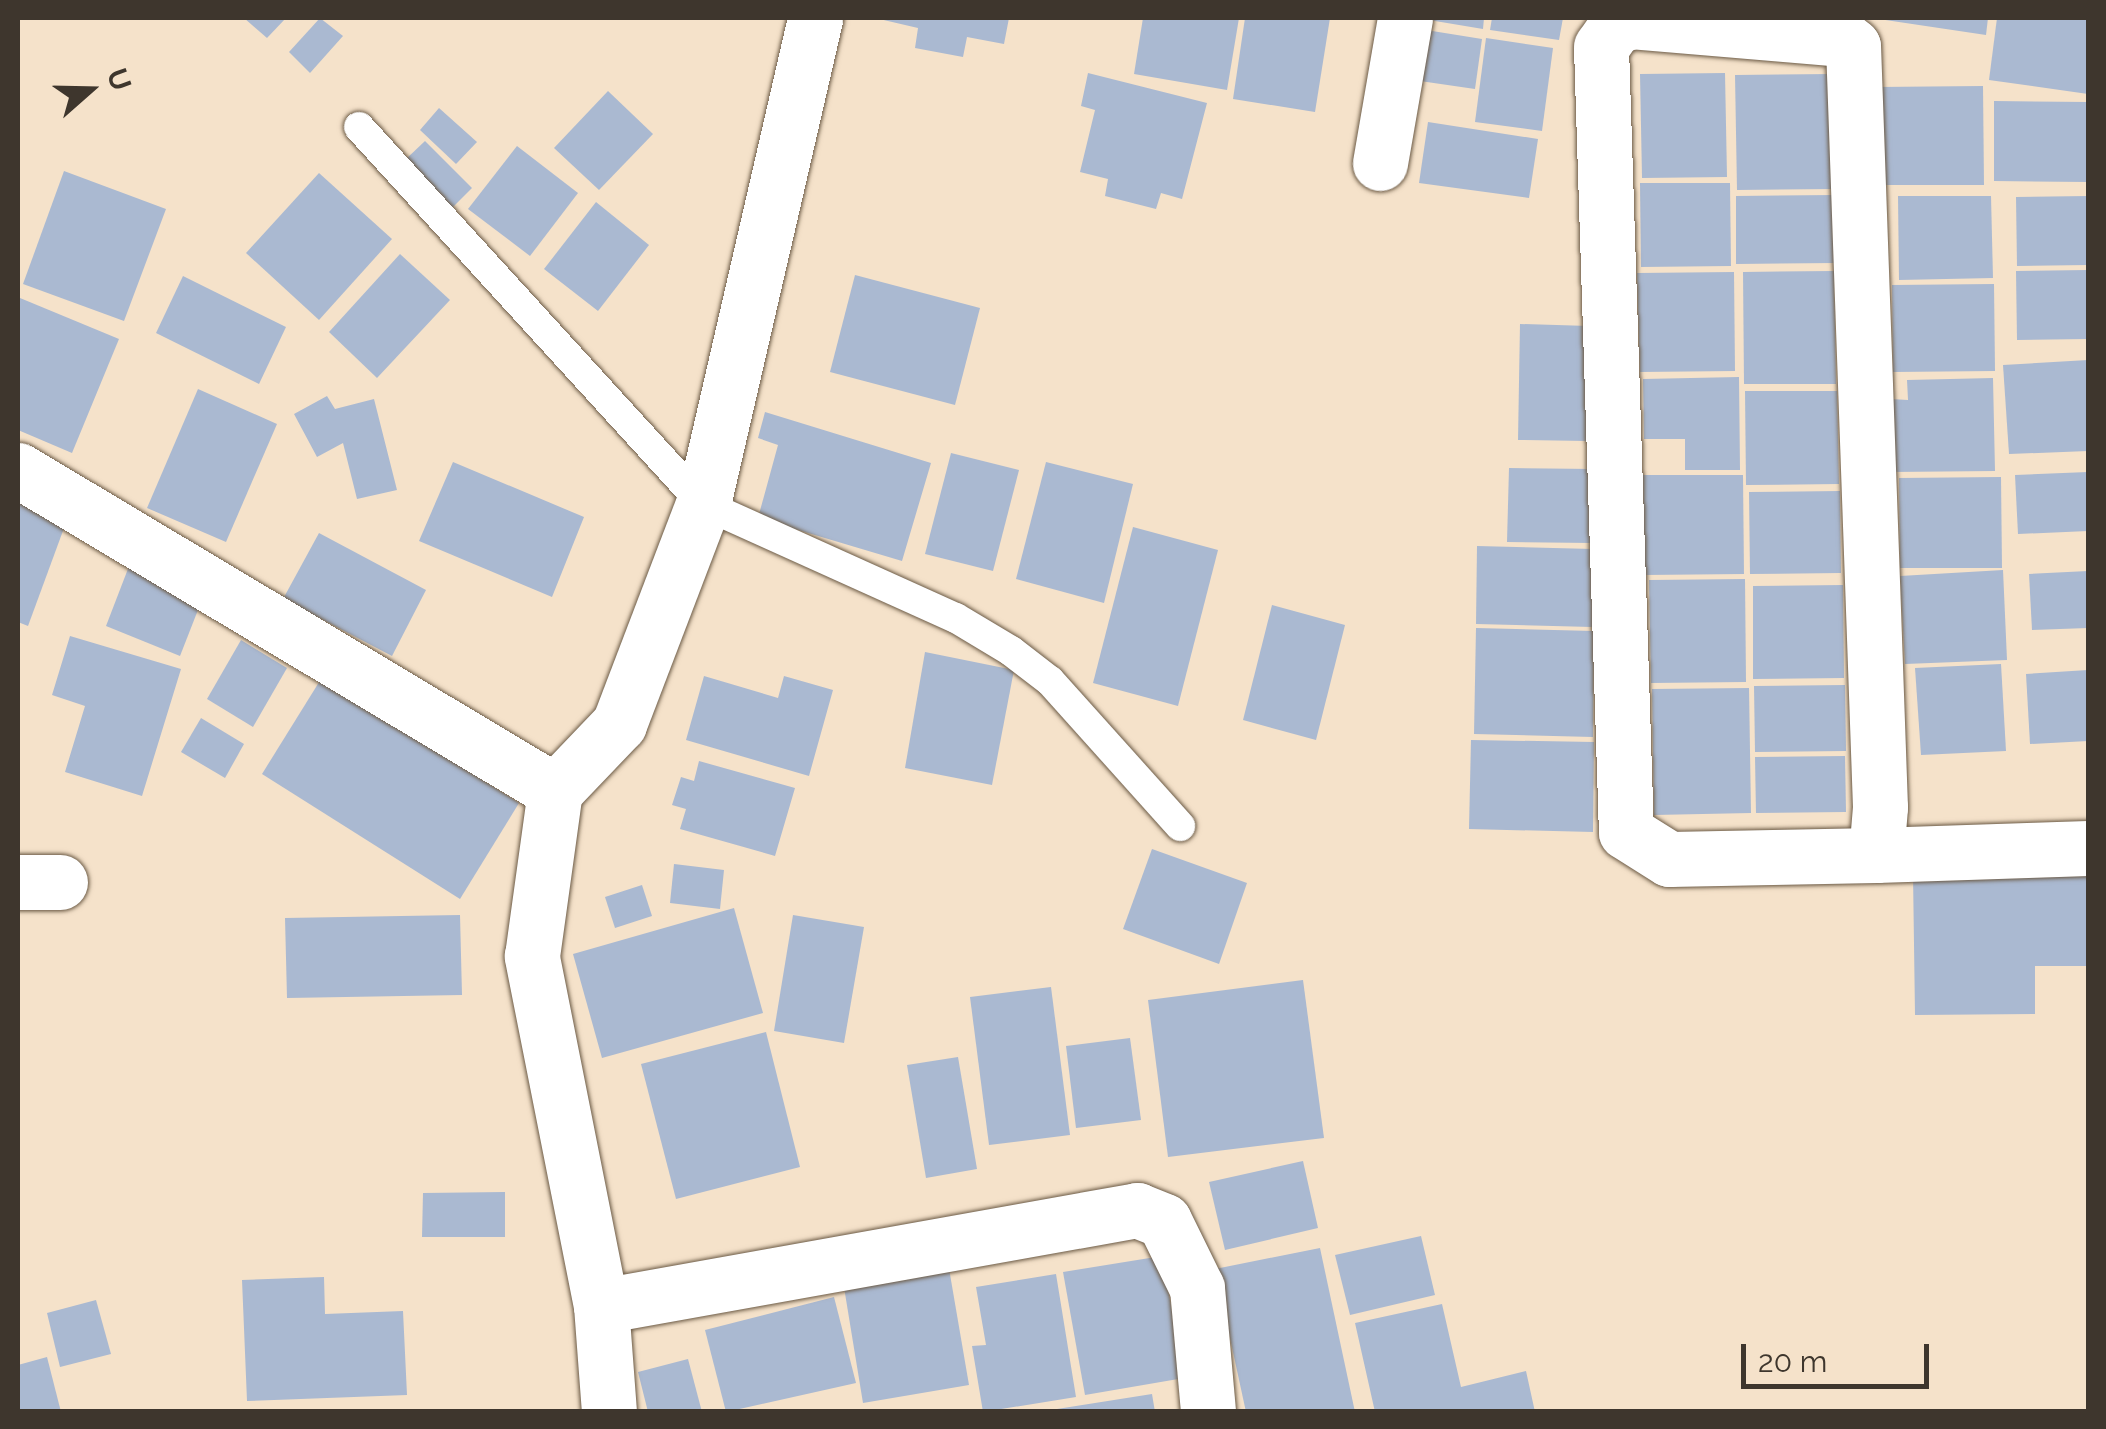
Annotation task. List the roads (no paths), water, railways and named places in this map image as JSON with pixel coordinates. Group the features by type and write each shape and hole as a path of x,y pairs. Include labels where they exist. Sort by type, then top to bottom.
{"street":[{"path":"609,1412 601,1306 532,956 555,791 619,724 703,504 815,18"},
{"path":"1380,163 1405,18"},
{"path":"1876,855 1880,807 1854,46 1844,40 1632,21 1615,27 1602,47 1626,832 1668,859 1876,855 2088,848"},
{"path":"18,470 555,791"},
{"path":"601,1306 1137,1210 1164,1221 1197,1288 1208,1412"}],"lane":[{"path":"359,127 703,504 956,618 1011,651 1050,681 1180,826"}]}
